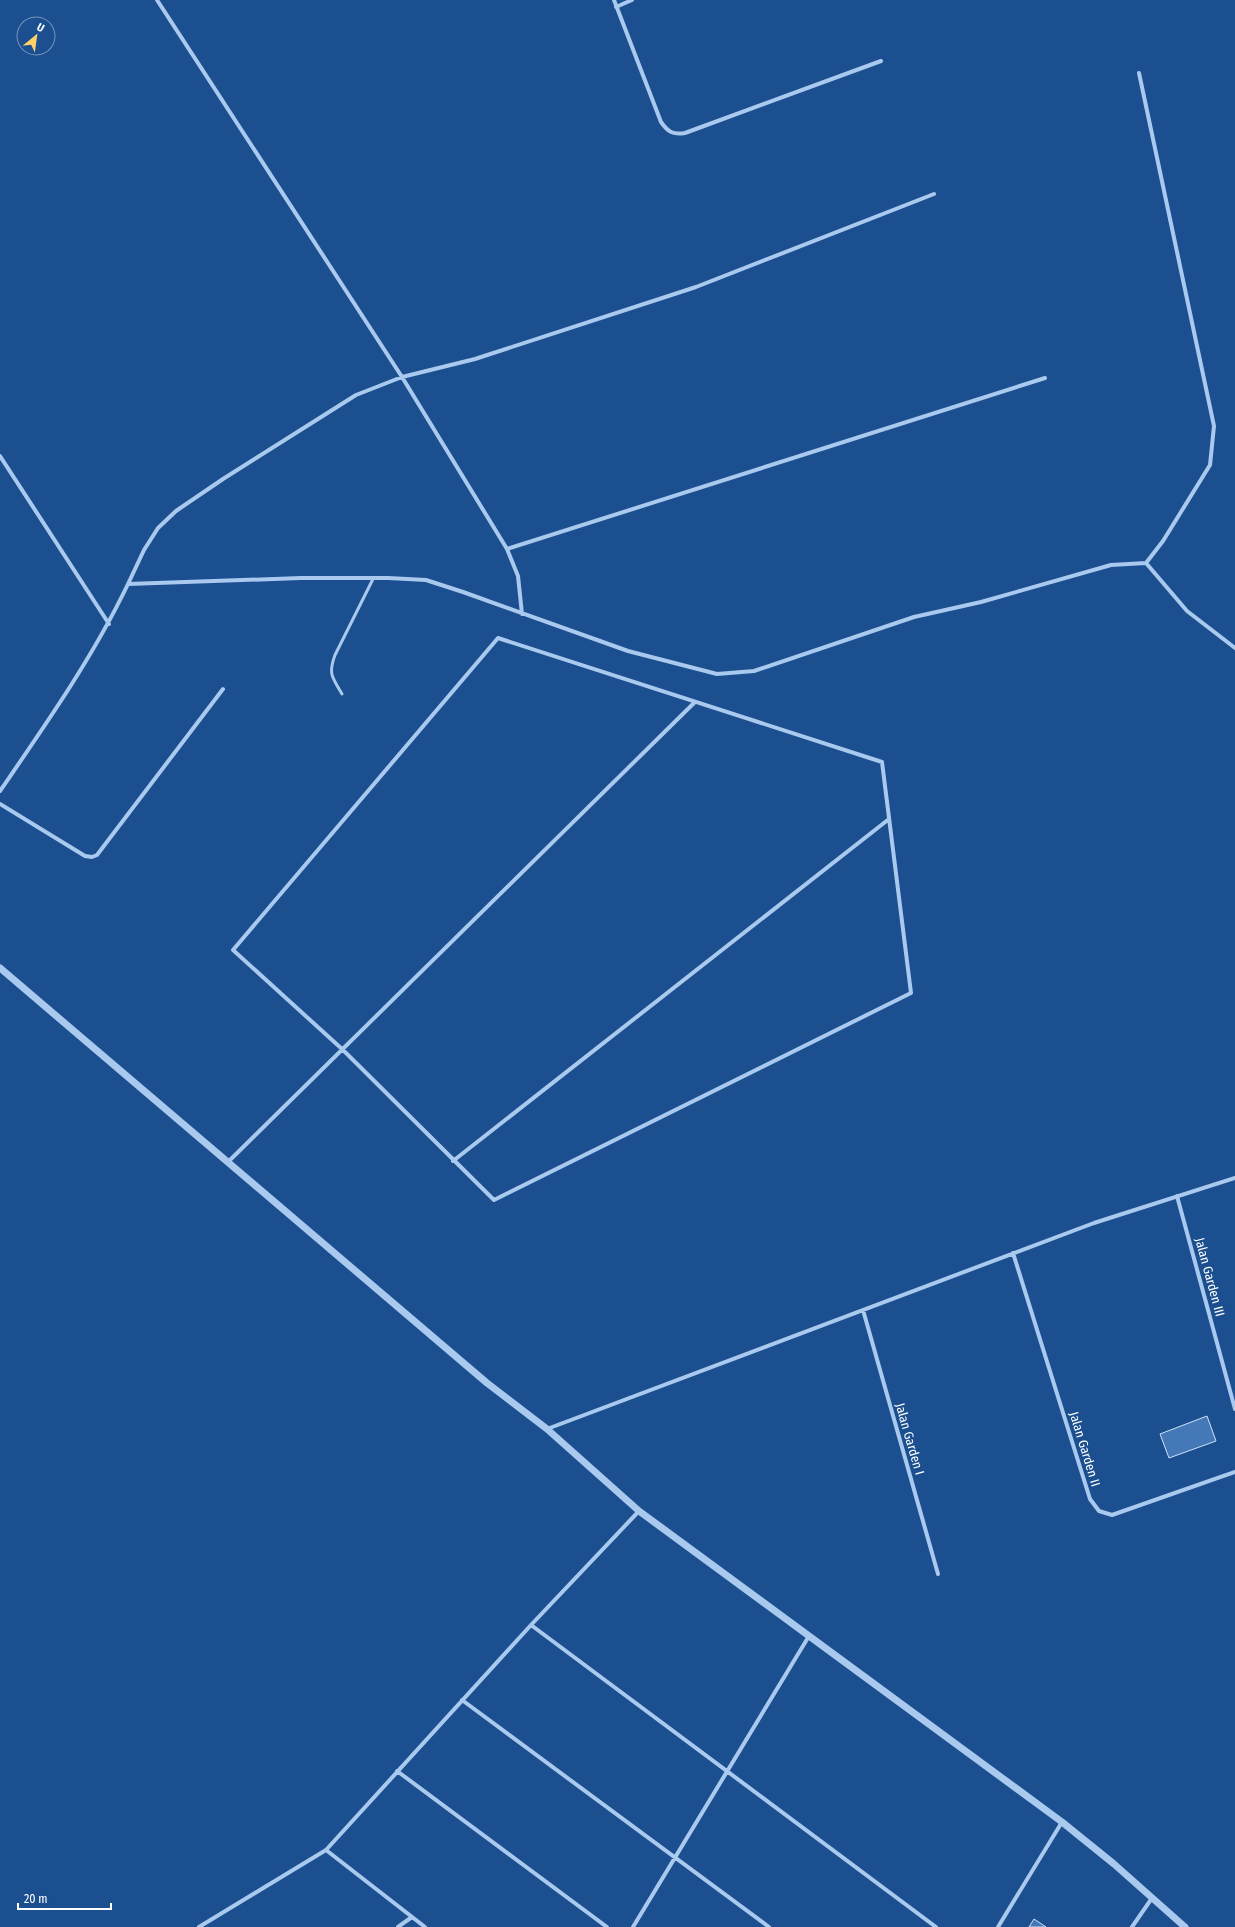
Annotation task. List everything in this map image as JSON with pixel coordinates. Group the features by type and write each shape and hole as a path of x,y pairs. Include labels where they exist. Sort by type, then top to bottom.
{"street":[{"path":"157,0 402,377 507,549 518,576 522,614"},
{"path":"614,0 661,122 668,131 676,135 685,133 881,60"},
{"path":"616,7 632,0"},
{"path":"128,584 300,578 426,580 628,651 717,674 754,671 914,617 981,602 1111,566 1146,563 1163,541 1210,465 1214,426 1139,72"},
{"path":"0,791 52,716 109,624 147,545 158,528 176,511 223,479 356,395 402,377 475,359 696,286 934,194"},
{"path":"507,549 1045,378"},
{"path":"0,456 109,624"},
{"path":"1146,563 1187,611 1235,648"},
{"path":"498,638 882,762 889,819 911,993 494,1200 453,1161 342,1049 233,950 498,638"},
{"path":"0,804 86,856 92,857 97,855 223,689"},
{"path":"228,1162 695,702"},
{"path":"453,1161 889,819"},
{"path":"0,968 487,1383 547,1429 639,1511 1062,1822 1114,1864 1185,1927"},
{"path":"547,1429 1094,1223 1235,1178"},
{"name":"Jalan Garden III","path":"1177,1196 1235,1408"},
{"name":"Jalan Garden II","path":"1013,1253 1090,1499 1099,1511 1112,1515 1235,1472"},
{"name":"Jalan Garden I","path":"863,1310 938,1574"},
{"path":"199,1927 326,1850 531,1625 639,1511"},
{"path":"531,1625 936,1927"},
{"path":"633,1927 810,1636"},
{"path":"462,1700 769,1927"},
{"path":"397,1772 607,1927"},
{"path":"998,1927 1062,1822"},
{"path":"326,1850 425,1927"},
{"path":"1132,1927 1152,1898"},
{"path":"398,1927 412,1917"}],"lane":[{"path":"342,694 330,675 331,665 373,578"}],"building":[{"path":"1207,1416 1216,1441 1169,1458 1160,1434"},
{"path":"1034,1919 1046,1927 1029,1927"}]}
